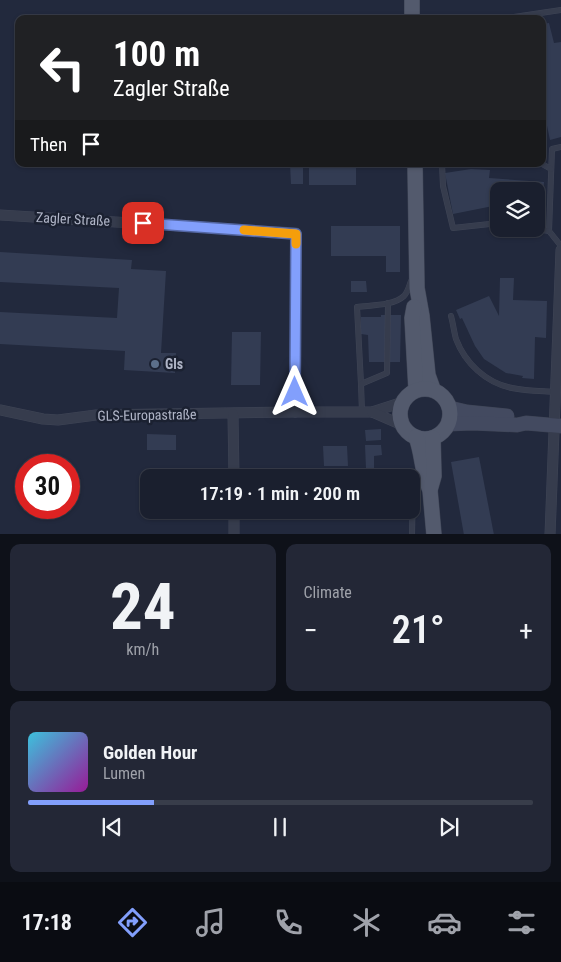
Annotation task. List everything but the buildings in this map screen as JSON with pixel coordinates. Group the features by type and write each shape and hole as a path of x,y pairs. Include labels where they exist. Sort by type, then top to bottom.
{"main road":[{"path":"412,0 412,15"},
{"path":"415,167 417,288 428,375 433,389"},
{"path":"416,390 412,318 417,288"},
{"path":"433,389 446,398 451,416 449,424 442,433 433,438 421,439 406,430 402,425 400,413 406,397 416,390 433,389"},
{"path":"450,408 467,412 520,417 526,423"},
{"path":"449,424 516,425 526,423 558,425"},
{"path":"416,437 420,449 424,478 430,490"},
{"path":"433,438 434,476 430,490 434,534"}],"street":[{"name":"Zagler Straße","path":"0,215 296,234 295,412"},
{"path":"550,534 558,425 556,392 561,250"},
{"path":"367,412 403,402"},
{"name":"GLS-Europastraße","path":"0,410 52,420 96,415 367,412"},
{"path":"367,412 402,425"},
{"path":"233,414 234,469"},
{"path":"234,519 234,534"}],"lane":[{"path":"527,15 561,10"},
{"path":"561,147 552,149 549,231 561,246"},
{"path":"546,166 551,169"},
{"path":"442,167 444,186 453,228 490,224"},
{"path":"545,230 549,231"},
{"path":"367,412 361,384 357,307 388,303 406,294 416,264"},
{"path":"361,384 387,373 388,303"},
{"path":"452,316 456,338 465,356 486,378 511,388 556,392"},
{"path":"412,534 414,475 423,470"}],"slow traffic":[{"path":"244,230 296,234 296,244"}],"place":[{"name":"Gls","path":"155,364"}],"route":[{"path":"143,223 296,234 295,392"}]}
